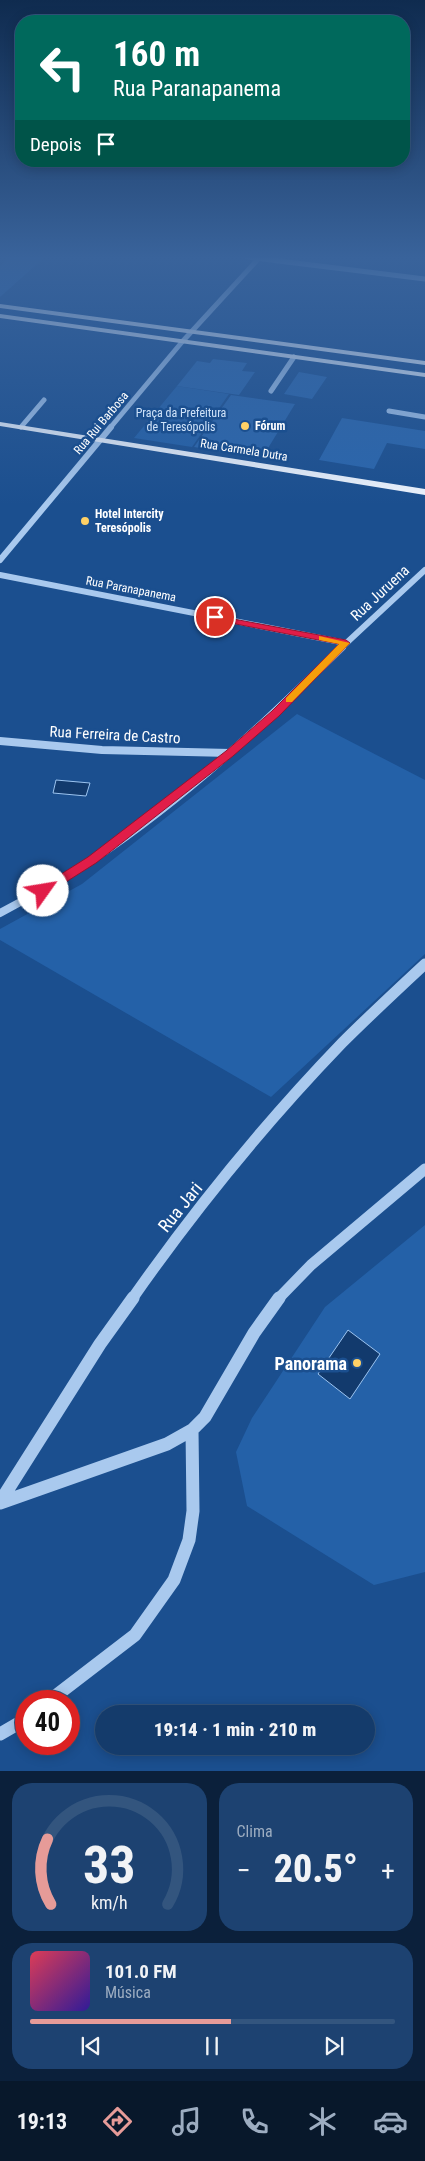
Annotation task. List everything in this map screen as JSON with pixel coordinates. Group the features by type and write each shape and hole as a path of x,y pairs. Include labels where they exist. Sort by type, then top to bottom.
{"main road":[{"path":"166,340 425,375"},
{"path":"255,340 425,363"},
{"name":"Rua Carmela Dutra","path":"0,424 425,492"}],"street":[{"name":"Rua Rui Barbosa","path":"0,560 184,340"},
{"path":"271,391 294,357"},
{"path":"21,427 44,400"},
{"path":"389,411 425,417"},
{"name":"Rua Juruena","path":"0,913 43,891 92,860 230,754 275,714 346,643 425,570"},
{"name":"Rua Paranapanema","path":"0,575 346,643"},
{"name":"Rua Ferreira de Castro","path":"0,740 102,750 230,754"},
{"name":"Rua Jari","path":"0,1503 100,1344 164,1254 278,1112 342,1042 425,964"},
{"path":"0,1503 166,1444 192,1430 219,1396 254,1333 281,1294 311,1265 425,1169"},
{"path":"63,1690 135,1635 174,1580 189,1540 193,1511 192,1430"},
{"path":"0,1734 15,1725"}],"green space":[{"name":"Praça da Prefeitura de Teresópolis","path":"177,386 229,394 192,447 134,438"},
{"path":"297,714 425,780 425,954 271,1097 0,940 0,929 82,884"},
{"name":"Panorama","path":"425,1225 425,1572 374,1585 247,1506 236,1452 252,1418 325,1307"}],"shaded area":[{"path":"56,780 90,783 86,796 53,793"},
{"path":"348,1330 380,1354 350,1399 318,1374"}],"building":[{"path":"213,359 247,363 242,371 255,372 239,395 177,386 197,361 210,363"},
{"path":"299,372 327,377 312,399 284,394"},
{"name":"Fórum","path":"231,395 295,404 262,458 194,447"},
{"path":"342,418 425,431 425,449 387,443 374,469 319,460"}],"slow traffic":[{"path":"289,700 346,643 322,638"}],"place":[{"name":"Fórum","path":"245,426"},
{"name":"Hotel Intercity Teresópolis","path":"85,521"},
{"name":"Panorama","path":"357,1363"}],"route":[{"path":"43,891 92,860 230,754 275,714 346,643 215,617"}]}
